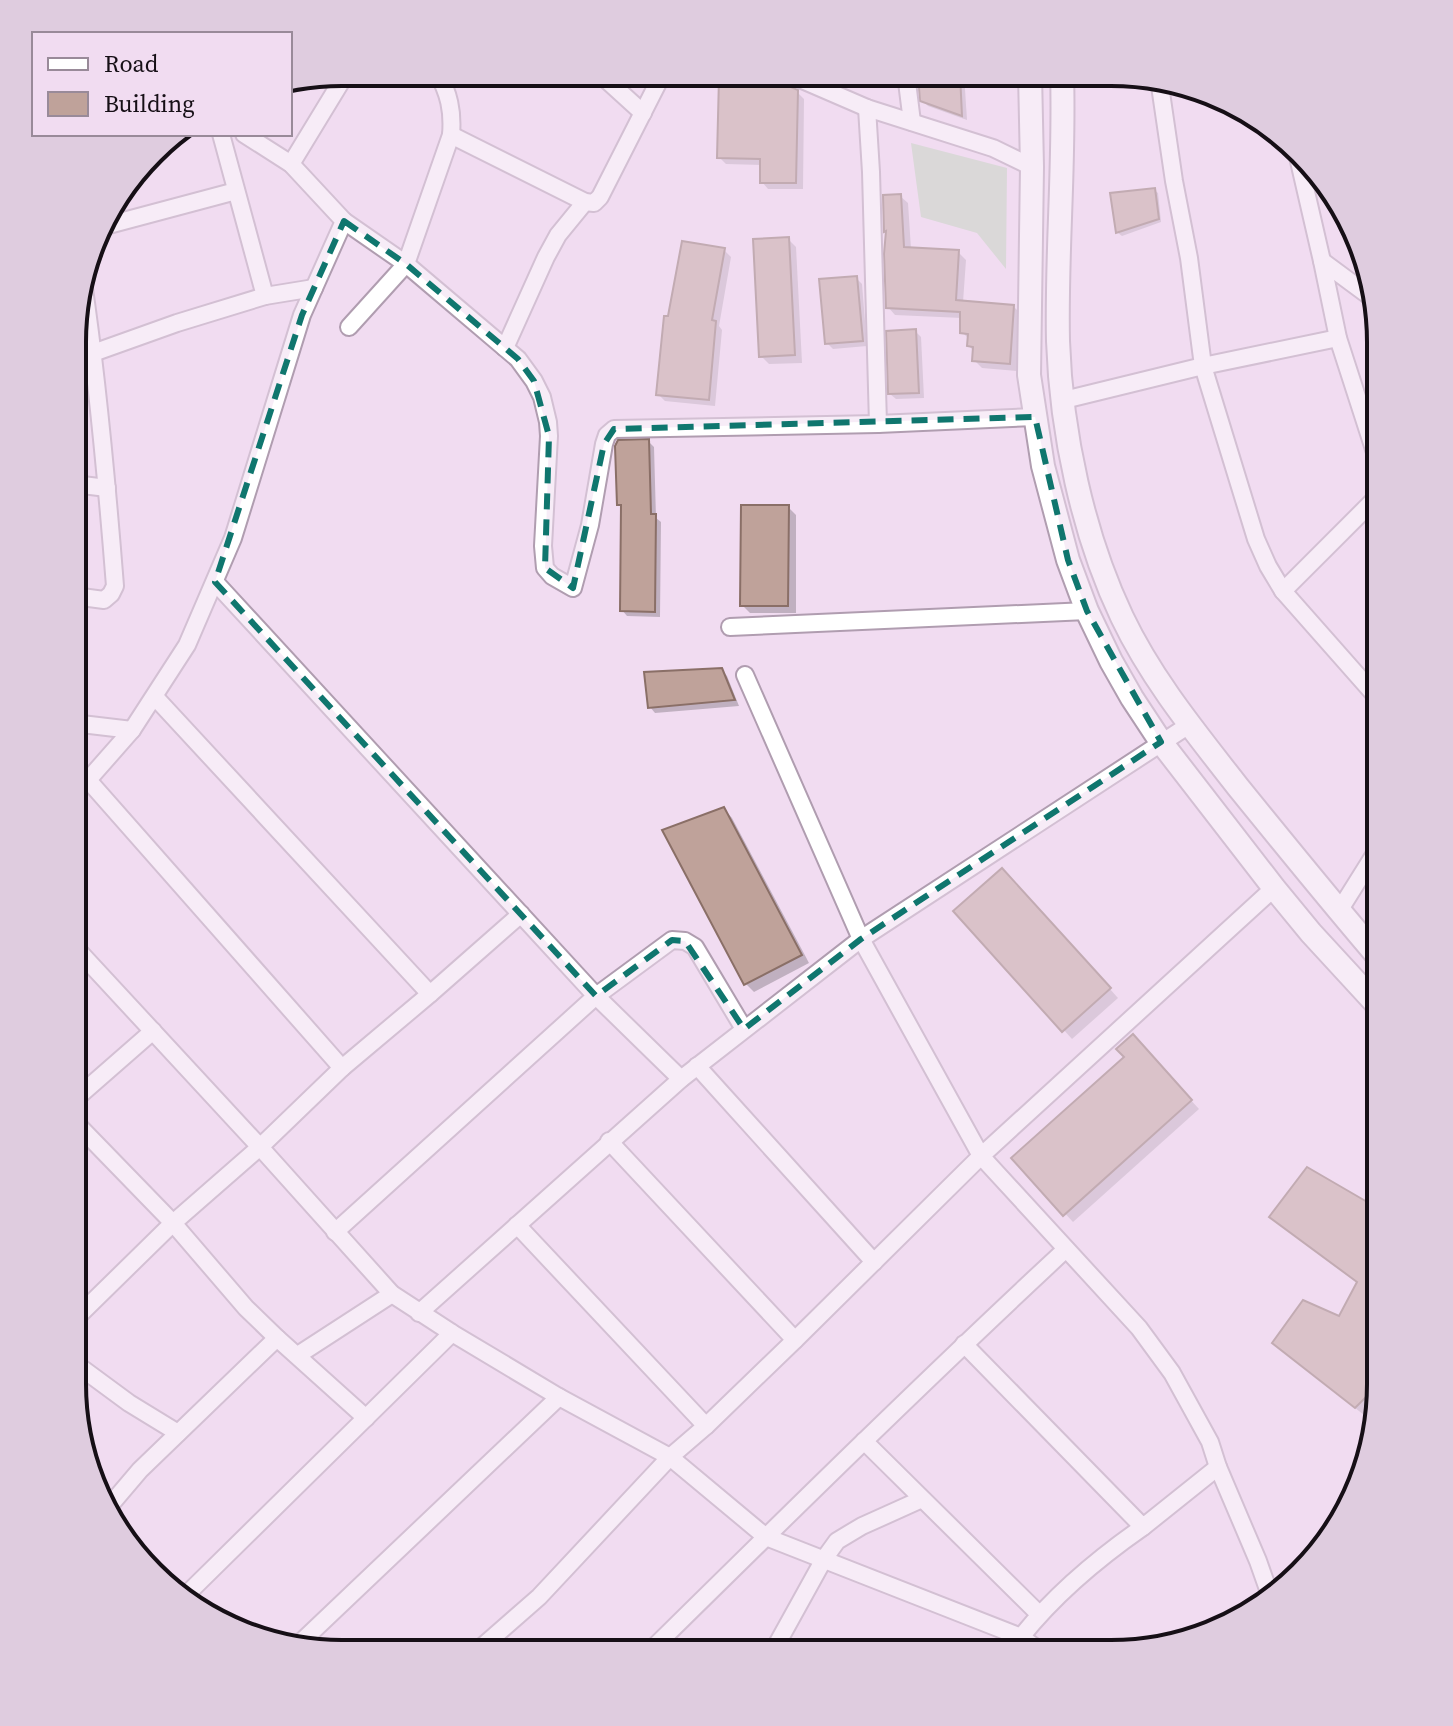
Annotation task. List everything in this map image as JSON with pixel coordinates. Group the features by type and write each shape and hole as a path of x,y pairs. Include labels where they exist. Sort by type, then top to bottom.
{"main road":[{"path":"1030,86 1029,375 1043,466 1068,560 1087,611 1111,661 1161,742 1274,888 1366,993"},
{"path":"1062,86 1058,342 1071,457 1095,551 1122,617 1159,682 1189,725 1366,943"}],"street":[{"path":"291,164 338,86"},
{"path":"349,327 406,264 451,135 453,120 450,100 444,86"},
{"path":"613,86 643,113"},
{"path":"451,135 585,202 594,203 600,197 656,86"},
{"path":"816,86 867,108 993,148 1032,167"},
{"path":"908,86 912,122"},
{"path":"1161,91 1189,258 1203,366 1256,539 1283,591 1367,686"},
{"path":"867,108 878,424"},
{"path":"222,136 265,296"},
{"path":"247,136 291,164 344,221 406,264 518,359 534,381 542,397 549,436 543,546 545,568 552,576 573,588 590,525 604,444 607,435 614,429 878,424 1035,417"},
{"path":"1301,172 1338,338 1367,427"},
{"path":"116,223 236,191"},
{"path":"505,348 558,235 585,202"},
{"path":"342,1068 88,780 132,730 187,645 233,538 302,315 344,221"},
{"path":"1322,261 1361,290"},
{"path":"86,353 93,353 265,296 314,288"},
{"path":"86,598 104,600 115,586 88,315"},
{"path":"1064,400 1203,366 1338,338"},
{"path":"86,485 107,488"},
{"path":"1283,591 1367,507"},
{"path":"215,582 596,996 681,1079"},
{"path":"730,627 1087,611"},
{"path":"745,675 861,939 981,1156 1139,1328 1172,1373 1210,1442 1267,1587"},
{"path":"155,697 430,994"},
{"path":"86,725 132,730"},
{"path":"419,1313 681,1079 861,939 1189,725"},
{"path":"1339,911 1367,867"},
{"path":"491,1639 539,1597 670,1457 795,1340 981,1156 1274,888"},
{"path":"86,1308 173,1223 260,1147 342,1068 521,914"},
{"path":"335,1232 596,996 672,940 685,941 695,947 744,1029"},
{"path":"86,959 392,1294 559,1397 670,1457 766,1537 1024,1639"},
{"path":"86,1090 153,1031"},
{"path":"697,1066 874,1262"},
{"path":"86,1133 173,1223 246,1308 366,1418"},
{"path":"609,1141 795,1340"},
{"path":"517,1225 706,1426"},
{"path":"662,1639 964,1344 1066,1249"},
{"path":"298,1355 392,1294"},
{"path":"191,1590 452,1333"},
{"path":"114,1500 140,1470 277,1338"},
{"path":"964,1344 1143,1527"},
{"path":"86,1371 178,1433"},
{"path":"306,1637 559,1397"},
{"path":"864,1441 1039,1614"},
{"path":"1021,1637 1064,1588 1218,1467"},
{"path":"780,1639 837,1541 922,1499"}],"highlighted area":[{"path":"344,221 406,264 518,359 534,381 549,436 545,568 573,588 604,444 614,429 1035,417 1068,560 1087,611 1161,742 861,939 744,1029 685,941 672,940 596,996 215,582 302,315"}],"green space":[{"path":"911,143 1007,168 1006,269 977,233 921,217"}],"building":[{"path":"719,86 791,87 798,90 796,183 760,183 760,159 717,158"},
{"path":"919,86 961,86 962,116 920,101"},
{"path":"1155,188 1159,219 1116,233 1110,193"},
{"path":"901,194 904,247 959,250 956,300 1014,305 1010,364 972,361 973,347 967,346 968,334 960,333 960,312 886,308 883,195"},
{"path":"789,237 795,355 759,357 753,239"},
{"path":"682,241 725,248 712,320 716,321 709,400 656,395 664,316 668,316"},
{"path":"857,276 863,341 825,344 819,279"},
{"path":"916,329 919,393 888,394 886,331"},
{"path":"649,439 651,514 656,514 655,612 620,611 621,505 617,505 615,446 618,440"},
{"path":"741,505 789,505 788,606 740,606"},
{"path":"722,668 735,700 648,708 644,672"},
{"path":"724,807 802,955 744,985 662,830"},
{"path":"1002,868 1111,988 1062,1032 953,911"},
{"path":"1133,1034 1192,1100 1063,1216 1011,1158 1124,1057 1116,1049"},
{"path":"1307,1167 1366,1201 1366,1397 1355,1408 1272,1343 1303,1300 1339,1316 1357,1282 1269,1217"}]}
